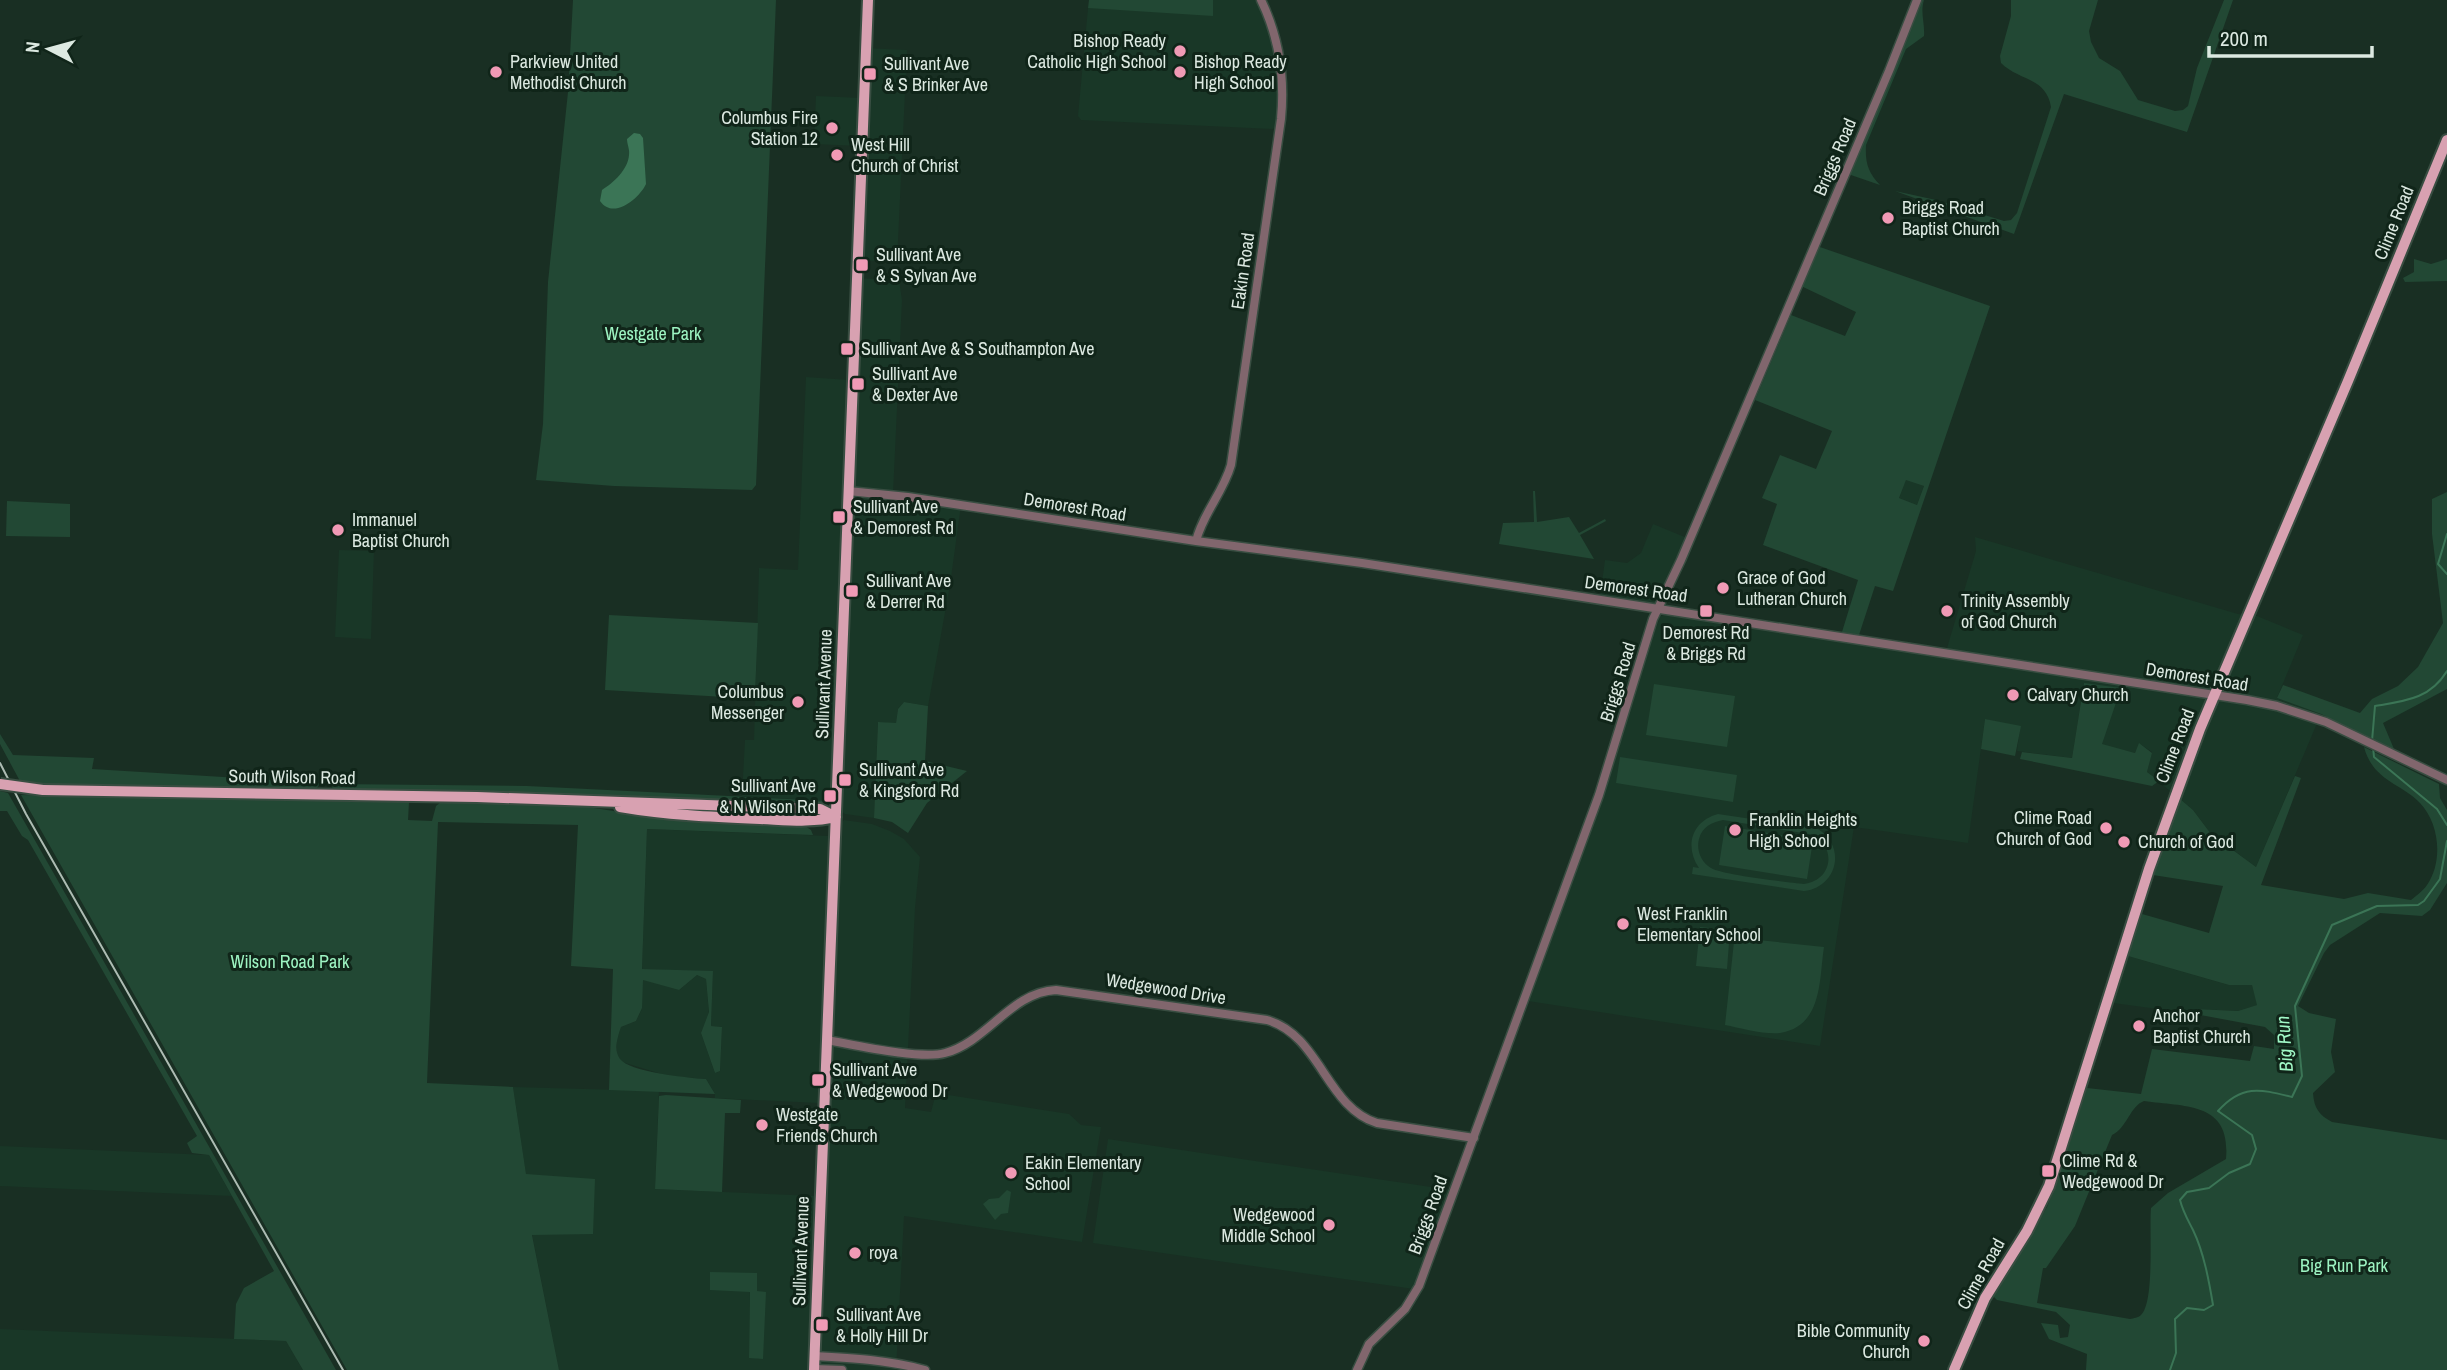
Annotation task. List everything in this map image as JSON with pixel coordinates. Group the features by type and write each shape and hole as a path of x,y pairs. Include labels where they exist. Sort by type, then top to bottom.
{"main road":[{"name":"Sullivant Avenue","path":"814,1369 867,0"},
{"name":"Clime Road","path":"1954,1370 1986,1298 2031,1224 2052,1179 2149,869 2214,695 2348,381 2447,139"},
{"name":"South Wilson Road","path":"0,784 43,790 585,801 688,816 818,821 836,817"}],"street":[{"name":"Eakin Road","path":"1196,541 1203,517 1224,485 1231,466 1280,123 1283,93 1280,54 1261,0"},
{"name":"Briggs Road","path":"1357,1370 1369,1344 1405,1309 1416,1293 1606,776 1653,619 1917,0"},
{"name":"Demorest Road","path":"848,491 908,497 1196,541 1362,563 2214,695 2295,711 2447,780"},
{"name":"Wedgewood Drive","path":"827,1041 926,1055 944,1054 962,1046 1031,996 1049,990 1066,990 1256,1018 1281,1025 1295,1035 1344,1099 1364,1117 1377,1123 1474,1138"},
{"path":"814,1356 881,1359 893,1365 925,1370"},
{"path":"883,1370 893,1365"},
{"path":"814,1369 842,1370"}],"shaded area":[{"name":"Bishop Ready High School","path":"1092,0 1257,0 1268,24 1272,49 1277,59 1280,85 1277,126 1273,129 1081,120 1078,116 1088,8 1091,8"},
{"path":"865,48 907,50 897,262 856,260 861,146 814,144 816,96 862,98"},
{"path":"634,133 643,138 646,184 638,196 625,205 618,208 605,206 600,201 602,190 615,180 626,166 629,153 627,139"},
{"path":"855,278 899,280 902,300 893,494 961,505 950,585 928,706 904,702 898,709 896,724 878,722 874,818 845,814 829,801 742,796 745,740 754,740 759,568 798,570 806,377 849,380"},
{"path":"1906,479 1924,486 1917,505 1899,498"},
{"path":"1653,524 1692,540 1661,616 1669,615 1944,658 1976,551 1975,537 2238,614 2257,616 2303,635 2277,698 2321,714 2256,867 2211,834 2193,810 2147,772 2152,752 2140,744 2135,753 2101,745 2084,683 2072,758 2017,751 2020,727 1985,719 1968,843 1854,827 1820,1046 1528,1001 1596,815 1660,617 1639,610 1599,604 1605,560 1627,563 1641,553"},
{"path":"339,550 374,551 371,639 335,637"},
{"path":"844,820 872,824 904,839 920,857 905,1108 931,1112 936,1093 1069,1114 1081,1125 1101,1127 1082,1242 904,1216 896,1370 559,1370 532,1234 595,1180 526,1175 513,1087 659,1091 655,1189 815,1196 818,1103 715,1098 706,1079 668,1076 622,1062 617,1056 617,1038 621,1027 636,1021 642,1008 642,979 679,990 697,975 706,979 709,1013 701,1033 715,1073 720,1071 722,1027 711,1026 713,972 642,969 647,829 829,836","holes":["750,1292 765,1292 762,1359 749,1357"]},
{"path":"2128,956 2229,985 2252,985 2258,1005 2238,1011 2195,1009 2195,1014 2113,1003"},
{"name":"Wedgewood Middle School","path":"1108,1139 1451,1190 1414,1289 1093,1243"},
{"path":"0,1146 209,1155 232,1196 0,1186"},
{"path":"0,1329 286,1341 303,1370 0,1370"}],"green space":[{"name":"Westgate Park","path":"573,0 776,0 756,485 752,490 614,486 536,480 543,424 548,282 568,92"},
{"path":"1089,0 1213,0 1213,16 1088,8"},
{"path":"1920,0 1924,0 1924,36 1906,49 1866,145 1868,167 1880,185 1848,174"},
{"path":"2011,0 2098,0 2089,31 2099,58 2120,71 2138,100 2175,111 2188,106 2197,68 2224,0 2233,0 2187,132 2064,94 2014,234 1895,191 1936,200 2004,221 2011,220 2017,213 2051,107 2044,90 2001,63 2000,56 2011,16"},
{"path":"1817,246 1990,306 1893,591 1875,586 1859,635 1842,632 1858,580 1763,545 1777,504 1762,498 1780,455 1816,469 1832,431 1755,400 1791,315 1845,336 1856,312 1801,286","holes":["1906,480 1924,486 1917,505 1899,498"]},
{"path":"2414,259 2431,264 2447,259 2447,281 2405,282 2403,278 2414,272"},
{"path":"1533,491 1537,522 1569,517 1579,533 1605,519 1606,521 1580,535 1594,559 1499,544 1503,523 1534,522"},
{"path":"2447,492 2447,689 2383,723 2394,749 2321,714 2277,698 2283,685 2360,713 2372,699 2398,686 2418,667 2443,623 2432,534 2432,499"},
{"path":"7,501 70,504 70,537 6,536"},
{"path":"609,615 758,623 755,694 725,692 725,697 605,690"},
{"path":"2084,683 2121,688 2102,744 2135,753 2139,743 2152,753 2147,772 2159,781 2152,786 2020,759 2022,752 2072,758"},
{"path":"1654,684 1735,696 1727,747 1646,735"},
{"path":"904,702 928,706 925,761 967,771 927,803 908,833 892,822 874,818 878,722 896,723 898,709"},
{"path":"1985,719 2021,726 2015,756 1981,749"},
{"path":"0,734 13,755 94,758 92,769 320,783 317,788 68,786 21,783 0,744"},
{"name":"Big Run Park","path":"2364,747 2439,784 2440,798 2447,810 2447,883 2430,910 2422,916 2380,913 2330,945 2298,1006 2309,1013 2336,1019 2331,1052 2335,1072 2313,1093 2316,1107 2324,1117 2332,1122 2447,1140 2447,1370 2086,1370 2087,1354 2049,1339 2041,1323 2058,1325 2060,1338 2068,1337 2070,1325 2056,1312 1997,1300 1993,1296 2047,1207 2087,1088 2141,1094 2152,1049 2250,1061 2254,1046 2274,1049 2274,1035 2265,1027 2195,1014 2195,1009 2238,1011 2257,1005 2252,985 2229,985 2128,956 2142,914 2209,933 2223,886 2153,875 2180,799 2193,810 2211,834 2256,867 2295,776 2301,778 2261,885 2344,899 2368,893 2411,900 2425,887 2435,865 2437,843 2432,821 2413,796 2388,780 2368,758","holes":["2144,1101 2190,1107 2214,1117 2226,1140 2226,1159 2168,1193 2151,1208 2150,1281 2141,1315 2130,1319 2037,1303 2043,1268 2046,1268 2075,1226 2112,1135"]},
{"path":"1620,757 1737,775 1733,802 1616,783"},
{"path":"330,784 527,786 829,801 820,806 334,790"},
{"path":"0,791 8,793 336,1370 303,1370 286,1341 234,1339 236,1304 244,1288 274,1271 209,1155 192,1153 187,1143 197,1136 28,840 22,836 7,811 0,811"},
{"name":"Wilson Road Park","path":"21,795 409,802 408,820 432,821 436,806 441,802 581,806 646,816 802,824 811,830 813,835 647,829 642,969 713,971 711,1026 722,1027 720,1071 715,1073 701,1033 709,1012 706,979 697,975 679,990 643,980 642,1008 636,1021 621,1027 617,1051 620,1059 635,1067 660,1074 706,1079 715,1094 609,1090 613,969 571,966 578,825 438,822 427,1083 513,1087 526,1174 595,1179 593,1234 532,1235 559,1370 347,1370"},
{"path":"1718,814 1818,829 1833,846 1835,855 1831,874 1815,888 1804,891 1692,874 1693,867 1699,868 1692,851 1693,835 1709,817","holes":["1723,820 1815,835 1826,849 1828,864 1820,877 1804,884 1718,871 1704,862 1698,847 1700,835 1705,828"]},
{"path":"1725,826 1813,840 1807,879 1719,865"},
{"path":"1700,927 1730,930 1727,969 1696,966"},
{"path":"1739,938 1824,947 1819,986 1812,1011 1794,1029 1768,1033 1725,1025 1734,942"},
{"path":"659,1096 741,1100 740,1113 725,1113 722,1192 655,1189"},
{"path":"1007,1190 1011,1192 1008,1213 1001,1214 995,1220 983,1204 989,1199 999,1198"},
{"path":"710,1272 757,1273 757,1291 766,1292 763,1359 749,1358 750,1292 710,1290"}],"waterway":[{"name":"Big Run","path":"2447,534 2438,564 2447,574"},
{"name":"Big Run","path":"2372,741 2375,706 2425,693 2433,688 2447,671"},
{"name":"Big Run","path":"2373,747 2374,757 2437,809 2447,825"},
{"name":"Big Run","path":"2170,1370 2176,1353 2175,1319 2187,1308 2204,1310 2213,1305 2200,1248 2180,1200 2187,1192 2209,1188 2229,1173 2250,1164 2256,1149 2252,1135 2218,1111 2235,1096 2252,1091 2292,1097 2302,1076 2295,1006 2332,925 2377,906 2418,905 2424,901 2440,879 2447,841"}],"railway":[{"path":"0,763 26,814 343,1370"}],"place":[{"name":"Bishop Ready Catholic High School","path":"1180,51"},
{"name":"Parkview United Methodist Church","path":"496,72"},
{"name":"Bishop Ready High School","path":"1180,72"},
{"name":"Sullivant Ave & S Brinker Ave","path":"870,74"},
{"name":"Columbus Fire Station 12","path":"832,128"},
{"name":"West Hill Church of Christ","path":"837,155"},
{"name":"Briggs Road Baptist Church","path":"1888,218"},
{"name":"Sullivant Ave & S Sylvan Ave","path":"862,265"},
{"name":"Sullivant Ave & S Southampton Ave","path":"847,349"},
{"name":"Sullivant Ave & Dexter Ave","path":"858,384"},
{"name":"Sullivant Ave & Demorest Rd","path":"839,517"},
{"name":"Immanuel Baptist Church","path":"338,530"},
{"name":"Grace of God Lutheran Church","path":"1723,588"},
{"name":"Sullivant Ave & Derrer Rd","path":"852,591"},
{"name":"Demorest Rd & Briggs Rd","path":"1706,611"},
{"name":"Trinity Assembly of God Church","path":"1947,611"},
{"name":"Calvary Church","path":"2013,695"},
{"name":"Columbus Messenger","path":"798,702"},
{"name":"Sullivant Ave & Kingsford Rd","path":"845,780"},
{"name":"Sullivant Ave & N Wilson Rd","path":"830,796"},
{"name":"Clime Road Church of God","path":"2106,828"},
{"name":"Franklin Heights High School","path":"1735,830"},
{"name":"Church of God","path":"2124,842"},
{"name":"West Franklin Elementary School","path":"1623,924"},
{"name":"Anchor Baptist Church","path":"2139,1026"},
{"name":"Sullivant Ave & Wedgewood Dr","path":"818,1080"},
{"name":"Westgate Friends Church","path":"762,1125"},
{"name":"Clime Rd & Wedgewood Dr","path":"2048,1171"},
{"name":"Eakin Elementary School","path":"1011,1173"},
{"name":"Wedgewood Middle School","path":"1329,1225"},
{"name":"roya","path":"855,1253"},
{"name":"Sullivant Ave & Holly Hill Dr","path":"822,1325"},
{"name":"Bible Community Church","path":"1924,1341"}]}
